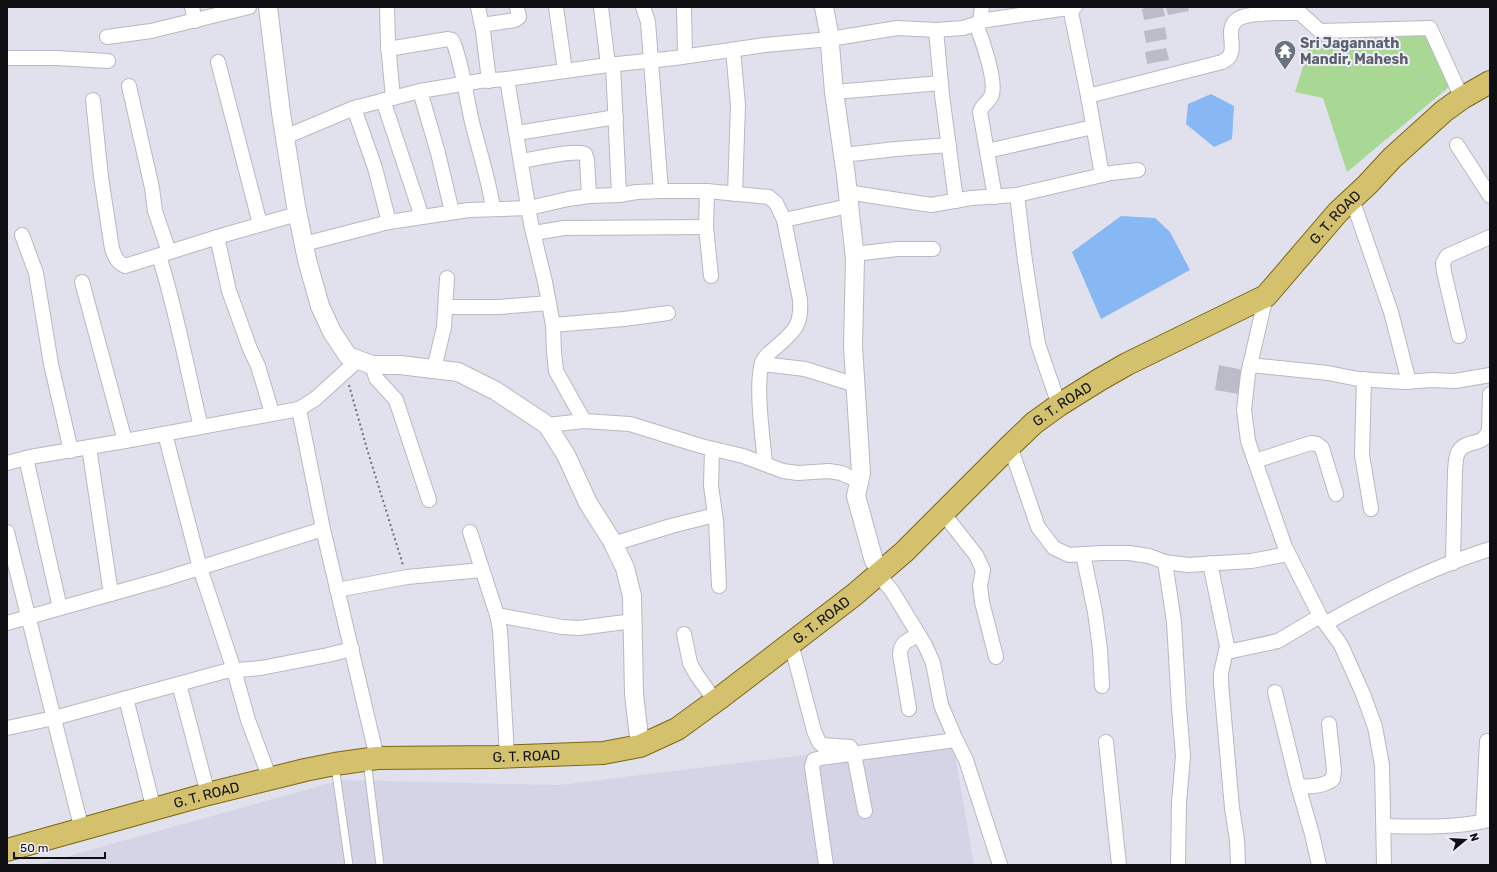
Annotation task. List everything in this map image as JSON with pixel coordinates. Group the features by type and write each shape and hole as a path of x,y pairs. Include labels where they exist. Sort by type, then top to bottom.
{"main road":[{"name":"G. T. ROAD","path":"7,850 208,794 335,764 372,758 603,753 640,746 659,739 677,729 716,702 854,595 904,552 1034,423 1059,405 1127,364 1266,296 1319,232 1392,158 1444,111 1462,98 1490,82"}],"street":[{"path":"192,7 195,21"},
{"path":"107,37 151,31 249,7"},
{"path":"268,7 285,137 297,214 307,260 320,306 332,332 348,356 376,378 396,400 429,500"},
{"path":"387,7 388,99 422,217"},
{"path":"478,7 482,25 489,81"},
{"path":"482,25 515,20 518,17 517,7"},
{"path":"556,7 565,71"},
{"path":"601,7 610,64 616,117 619,195"},
{"path":"643,7 648,22 661,191"},
{"path":"684,7 685,56"},
{"path":"824,7 830,39 834,92 854,254 853,346 861,473 856,496 874,561 925,645 932,663 941,705 966,760 1000,865"},
{"path":"285,137 354,108 420,91 465,84 507,80 610,64 830,39 897,28 936,30 963,28 979,17 1071,7 1102,175"},
{"path":"1088,96 1229,59 1232,53 1232,27 1237,20 1248,11 1300,13 1320,31 1430,28 1462,98"},
{"path":"979,17 992,85 992,94 981,108 980,112 995,197"},
{"path":"936,30 956,201"},
{"path":"388,49 440,40 452,40 465,84 489,185 493,209"},
{"path":"733,50 738,105 735,194"},
{"path":"7,58 56,58 108,61"},
{"path":"218,62 260,224"},
{"path":"507,80 529,208 546,282 553,325 556,371 584,421"},
{"path":"834,92 941,83"},
{"path":"129,86 152,188 172,302 187,372 201,427"},
{"path":"420,91 438,153 452,212"},
{"path":"93,100 101,177 112,249 119,263 125,266 297,214"},
{"path":"354,108 375,168 389,222"},
{"path":"517,133 616,117"},
{"path":"987,151 1093,127"},
{"path":"843,156 949,144"},
{"path":"1457,145 1490,196"},
{"path":"521,161 566,154 585,154 587,159 590,196"},
{"path":"784,220 848,199 931,205 1017,195 1102,175 1138,170"},
{"path":"707,191 706,227 711,276"},
{"path":"304,244 389,222 469,210 529,208 568,199 590,196 619,195 637,192 707,191 769,197 776,203 784,220 800,300 801,313 799,322 794,330 762,361 760,385 765,464"},
{"path":"1017,195 1025,261 1038,344 1059,405"},
{"path":"1352,199 1391,312 1409,382"},
{"path":"534,232 564,228 706,227"},
{"path":"22,236 36,273 51,364 71,450"},
{"path":"217,237 229,291 250,349 258,366 272,414"},
{"path":"1459,336 1443,263 1447,256 1490,237"},
{"path":"854,254 897,249 933,249"},
{"path":"434,369 444,327 447,278"},
{"path":"82,282 125,441"},
{"path":"1266,296 1250,365 1244,410 1248,442 1285,548 1323,620 1341,645 1363,694 1375,727 1382,765 1384,865"},
{"path":"446,307 549,303"},
{"path":"553,325 624,319 668,313"},
{"path":"762,364 805,369 856,385"},
{"path":"7,463 26,458 165,434 299,408 315,399 358,365 400,365 458,372 496,391 548,424 566,455 588,503 614,544 625,568 632,596 634,694 640,746"},
{"path":"1250,365 1328,373 1364,379 1409,382 1455,381 1490,375"},
{"path":"1364,379 1362,456 1371,509"},
{"path":"1453,562 1455,470 1457,455 1459,449 1463,446 1484,439 1487,435 1489,430 1490,394"},
{"path":"299,408 323,529 352,649 372,758"},
{"path":"548,424 584,421 630,424 712,449 743,456 783,470 798,473 829,471 842,473 859,481"},
{"path":"165,434 200,568 234,670 248,720 270,780"},
{"path":"1255,461 1311,443 1317,444 1322,448 1336,494"},
{"path":"1010,446 1038,526 1054,548 1069,555 1129,553 1149,556 1165,562 1188,565 1251,561 1288,554"},
{"path":"89,447 112,594"},
{"path":"712,449 711,486 718,549 719,586"},
{"path":"26,458 60,608"},
{"path":"943,513 976,555 983,570 980,586 982,602 996,658"},
{"path":"614,544 671,526 715,515"},
{"path":"7,623 200,568 323,529"},
{"path":"7,532 82,830"},
{"path":"470,532 497,615 500,630 503,662 507,756"},
{"path":"1227,652 1278,641 1453,562 1490,549"},
{"path":"1083,554 1095,612 1100,649 1102,686"},
{"path":"1165,562 1174,622 1179,706 1184,756 1179,802 1178,865"},
{"path":"1210,563 1227,646 1227,652 1221,673 1221,683 1238,865"},
{"path":"338,590 407,577 482,570"},
{"path":"497,615 562,627 579,628 633,621"},
{"path":"684,634 690,663 716,702"},
{"path":"909,709 900,654 901,647 906,642 919,635"},
{"path":"791,643 814,731 822,745 850,747 854,754 865,811"},
{"path":"7,728 54,718 226,671 261,668 352,649"},
{"path":"179,684 208,794"},
{"path":"1276,692 1319,865"},
{"path":"126,698 154,810"},
{"path":"1299,787 1317,786 1328,783 1333,779 1334,770 1329,724"},
{"path":"826,865 812,767 814,760 956,740"},
{"path":"1384,826 1427,827 1487,820 1487,741"},
{"path":"1106,742 1119,865"}],"lane":[{"path":"372,758 380,865"},
{"path":"335,764 349,865"}],"path":[{"path":"358,365 367,449 407,577"}],"shaded area":[{"path":"952,737 974,865 36,865 341,780 558,785"}],"green space":[{"path":"1424,28 1456,81 1347,172 1323,98 1295,92 1312,38 1332,31"}],"water":[{"path":"1211,94 1234,106 1232,139 1214,147 1186,124 1188,104"},
{"path":"1121,216 1155,218 1170,232 1190,270 1101,319 1072,252"}],"building":[{"path":"1149,7 1163,7 1165,16 1144,20 1142,9"},
{"path":"1166,7 1188,7 1189,11 1168,15"},
{"path":"1165,27 1167,39 1146,43 1144,31"},
{"path":"1166,48 1169,60 1147,64 1145,52"},
{"path":"1219,365 1243,370 1239,394 1215,390"}],"place":[{"name":"Sri Jagannath Mandir, Mahesh","path":"1285,70"}]}
